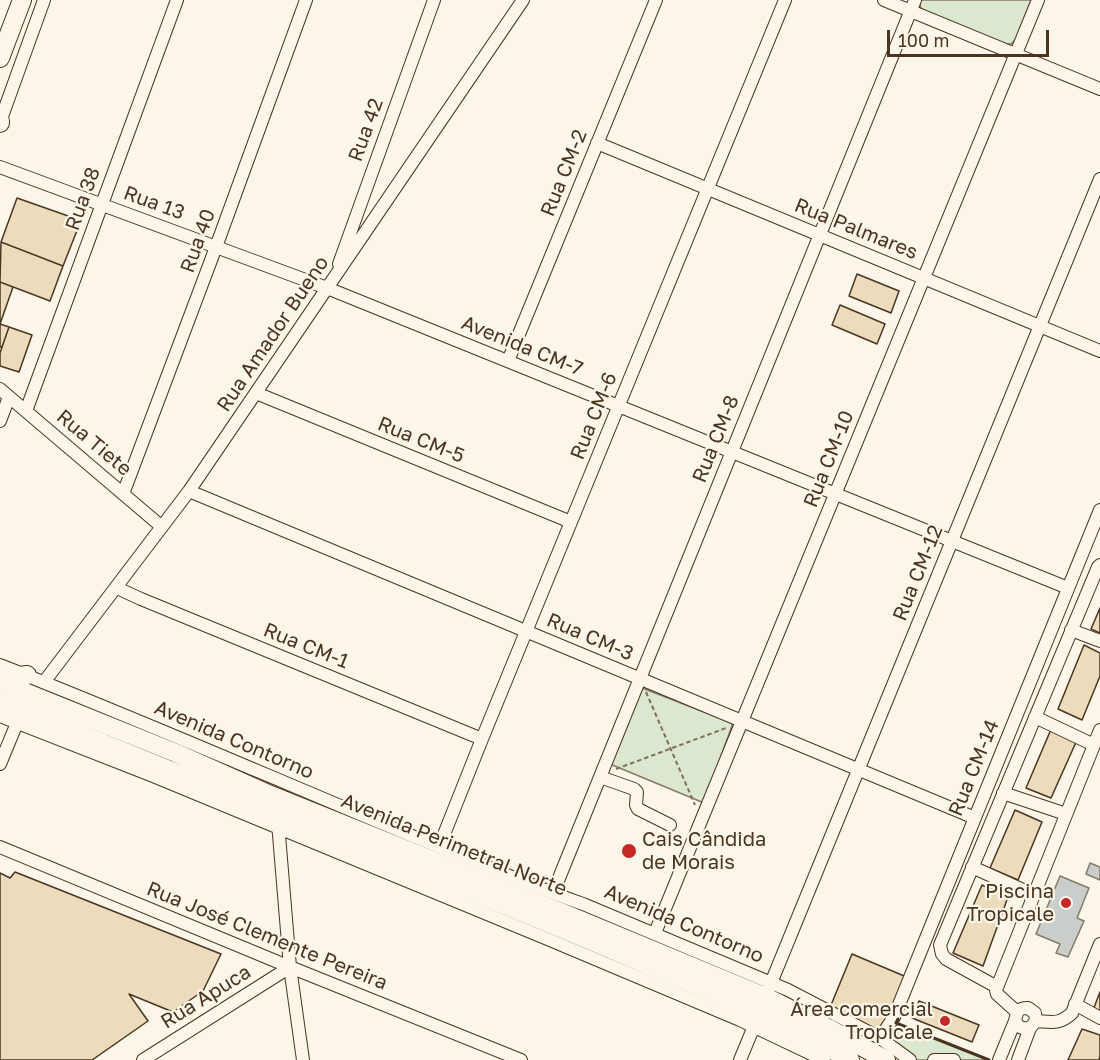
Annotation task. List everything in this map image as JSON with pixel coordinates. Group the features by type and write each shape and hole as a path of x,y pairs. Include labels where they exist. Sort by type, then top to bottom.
{"highway":[{"path":"0,58 22,0"},
{"path":"0,681 27,675"},
{"name":"Avenida Perimetral Norte","path":"0,681 176,753 266,793 567,915 762,1005 850,1060"},
{"name":"Avenida Perimetral Norte","path":"0,701 158,765 278,822 828,1028 886,1060"}],"street":[{"path":"0,122 44,0"},
{"name":"Rua 38","path":"26,411 177,0"},
{"name":"Rua 40","path":"123,494 306,0"},
{"name":"Rua 42","path":"336,274 434,0"},
{"name":"Rua Amador Bueno","path":"44,682 189,491 523,0"},
{"name":"Rua CM-2","path":"508,361 656,0"},
{"name":"Rua CM-6","path":"439,847 785,0"},
{"path":"884,0 913,6 1016,54 1100,89"},
{"name":"Rua CM-10","path":"655,933 1038,0"},
{"name":"Rua CM-8","path":"553,893 913,6"},
{"name":"Rua Palmares","path":"597,143 1100,351"},
{"name":"Rua 13","path":"0,167 327,288"},
{"name":"Rua CM-12","path":"740,1060 1100,179"},
{"name":"Avenida CM-7","path":"327,288 1068,588"},
{"path":"0,421 5,393"},
{"name":"Rua Tiete","path":"5,393 162,527"},
{"name":"Rua CM-5","path":"256,393 571,522"},
{"name":"Rua CM-3","path":"189,491 975,818"},
{"name":"Rua CM-14","path":"880,1038 894,1017 1068,588 1096,528 1100,510"},
{"path":"997,987 946,959 940,945 1100,565"},
{"name":"Rua CM-1","path":"117,588 482,739"},
{"path":"1071,630 1100,642"},
{"name":"Avenida Contorno","path":"0,665 189,741 439,847 655,933 762,1005 824,1060"},
{"name":"Avenida Contorno","path":"0,716 278,822 300,838 561,945 880,1038 910,1060"},
{"path":"1035,717 1094,745"},
{"path":"0,764 17,723"},
{"path":"1100,730 996,990 1016,1016 1018,1026 1023,1029 1033,1024 1059,1022 1072,1013 1100,944"},
{"path":"253,770 278,822 290,967 303,1060"},
{"path":"600,776 634,789 637,792 636,806 638,809 670,825"},
{"path":"1003,793 1066,814"},
{"path":"282,857 300,838"},
{"name":"Rua José Clemente Pereira","path":"0,847 520,1060"},
{"path":"972,867 1034,895"},
{"name":"Rua Apuca","path":"143,1060 290,967"},
{"path":"1075,1004 1100,1018"},
{"path":"999,1060 1016,1016 1021,1008 1028,1008 1035,1013 1033,1024 1018,1060"},
{"path":"934,1060 954,1060"}],"path":[{"path":"640,679 701,819"},
{"path":"600,776 742,721"}],"green space":[{"path":"921,0 1031,0 1016,39 1011,44 1005,44 923,10 920,5"},
{"path":"642,688 733,723 704,803 610,764"},
{"path":"896,1023 989,1060 910,1060 880,1038"}],"shaded area":[{"name":"Piscina Tropicale","path":"1090,863 1100,867 1100,880 1086,874"},
{"name":"Piscina Tropicale","path":"1060,876 1089,888 1077,918 1084,921 1068,957 1056,953 1060,944 1036,934"}],"building":[{"path":"17,198 71,217 78,228 63,266 1,242"},
{"path":"1,242 63,266 50,301 0,282"},
{"path":"857,274 899,291 891,313 849,296"},
{"path":"0,282 13,287 0,324"},
{"path":"840,305 885,324 877,344 832,325"},
{"path":"0,324 9,327 2,347 0,347"},
{"path":"9,327 32,335 19,372 0,366 0,353"},
{"path":"1100,608 1100,633 1091,629"},
{"path":"1084,645 1100,653 1100,676 1082,720 1058,709"},
{"path":"1052,727 1077,740 1051,798 1026,788"},
{"path":"1015,810 1042,822 1018,880 990,868"},
{"path":"15,872 221,954 203,991 173,1012 129,994 148,1021 92,1060 0,1060 0,873 10,878"},
{"path":"982,885 1008,897 983,966 953,953"},
{"path":"852,954 909,978 880,1036 829,1010"},
{"path":"1100,992 1100,1017 1092,1013"},
{"name":"Área comercial Tropicale","path":"919,1001 979,1025 972,1042 912,1018"},
{"path":"1082,1029 1100,1035 1099,1060 1068,1060"}],"wall":[{"path":"898,1019 896,1023 989,1060"}],"place":[{"name":"Cais Cândida de Morais","path":"629,851"},
{"name":"Piscina Tropicale","path":"1066,903"},
{"name":"Área comercial Tropicale","path":"945,1021"}]}
